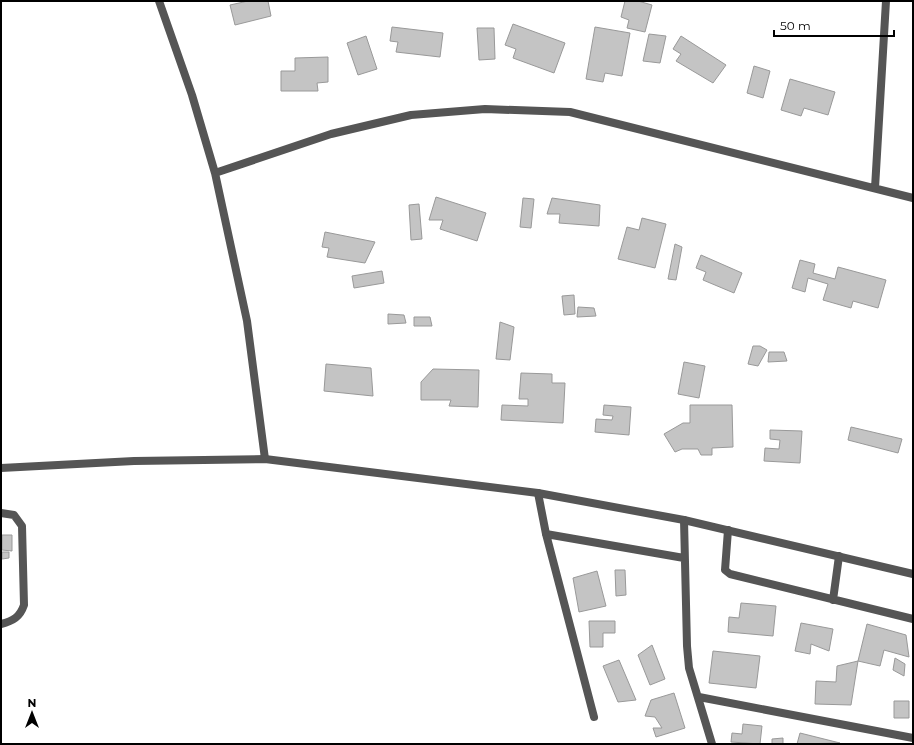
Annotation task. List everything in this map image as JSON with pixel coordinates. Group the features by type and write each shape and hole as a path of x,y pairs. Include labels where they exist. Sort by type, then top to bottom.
{"street":[{"path":"159,1 192,95 214,173 247,321 265,459"},
{"path":"875,188 886,1"},
{"path":"214,173 331,134 411,115 485,109 570,112 913,198"},
{"path":"1,468 134,460 265,459 538,493 684,520 913,574"},
{"path":"538,493 546,534 594,717"},
{"path":"1,513 14,515 22,526 24,605 21,614 12,622 1,624"},
{"path":"684,520 684,558 689,668 712,744"},
{"path":"728,530 724,562 725,570 730,574 913,619"},
{"path":"546,534 684,558"},
{"path":"833,600 839,556"},
{"path":"699,697 913,738"}],"building":[{"path":"248,1 268,1 271,16 235,25 230,5"},
{"path":"625,1 638,1 652,5 645,32 627,28 629,20 621,17"},
{"path":"513,24 565,43 554,73 513,58 516,49 505,45"},
{"path":"392,27 443,33 440,57 396,52 398,42 390,41"},
{"path":"595,27 630,33 622,76 605,73 603,82 586,79"},
{"path":"477,28 494,28 495,59 479,60"},
{"path":"649,34 666,36 660,63 643,61"},
{"path":"366,36 377,69 358,75 347,43"},
{"path":"681,36 726,65 713,83 676,61 681,54 673,49"},
{"path":"328,57 328,82 317,83 318,91 281,91 281,71 295,71 295,58"},
{"path":"754,66 770,71 763,98 747,93"},
{"path":"790,79 835,92 828,115 804,108 801,116 781,110"},
{"path":"436,197 486,213 477,241 440,229 443,220 429,220"},
{"path":"523,198 534,199 531,228 520,227"},
{"path":"552,198 600,205 599,226 559,223 560,214 547,214"},
{"path":"419,204 422,239 411,240 409,205"},
{"path":"642,218 666,224 655,268 618,259 627,227 639,230"},
{"path":"325,232 375,242 365,263 327,257 329,248 322,247"},
{"path":"675,244 682,247 676,280 668,279"},
{"path":"701,255 742,273 734,293 703,280 706,272 696,268"},
{"path":"800,260 815,264 813,273 835,279 838,267 886,280 878,308 853,301 851,308 823,300 828,284 808,278 805,292 792,288"},
{"path":"382,271 384,283 354,288 352,276"},
{"path":"574,295 575,314 564,315 562,296"},
{"path":"578,307 594,308 596,316 577,317"},
{"path":"388,314 404,315 406,323 388,324"},
{"path":"414,317 430,317 432,326 414,326"},
{"path":"500,322 514,327 510,360 496,359"},
{"path":"753,346 760,346 767,350 758,366 748,364"},
{"path":"769,352 784,352 787,361 768,362"},
{"path":"684,362 705,366 699,398 678,394"},
{"path":"326,364 371,368 373,396 324,391"},
{"path":"433,369 479,370 478,407 449,406 451,400 421,400 421,382"},
{"path":"521,373 552,374 552,383 565,383 563,423 501,420 502,405 528,406 528,399 519,399"},
{"path":"604,405 631,407 629,435 595,432 596,419 612,420 613,416 603,415"},
{"path":"690,405 732,405 733,447 712,448 712,455 701,455 698,449 682,449 675,452 664,434 683,423 690,423"},
{"path":"851,427 902,439 898,453 848,440"},
{"path":"770,430 802,431 800,463 764,461 765,448 779,449 780,440 770,439"},
{"path":"2,535 12,535 12,551 2,550"},
{"path":"2,552 9,552 9,558 2,559"},
{"path":"615,570 625,570 626,595 616,596"},
{"path":"597,571 606,606 579,612 573,578"},
{"path":"741,603 776,606 773,636 728,632 729,617 739,618"},
{"path":"589,621 615,621 615,633 603,633 603,647 590,647"},
{"path":"801,623 833,629 829,651 811,644 810,654 795,651"},
{"path":"867,624 906,635 909,657 884,650 880,666 858,661"},
{"path":"652,645 665,679 650,685 638,655"},
{"path":"713,651 760,656 756,688 709,683"},
{"path":"895,658 905,664 904,676 893,670"},
{"path":"619,660 636,700 618,702 603,666"},
{"path":"858,661 851,705 815,704 816,681 836,682 837,666"},
{"path":"674,693 685,728 656,737 653,728 662,728 655,717 645,716 651,700"},
{"path":"894,701 909,701 909,718 894,718"},
{"path":"743,724 762,726 760,744 731,742 732,733 742,734"},
{"path":"800,733 840,743 797,744"},
{"path":"783,738 783,744 772,744 772,739"}]}
